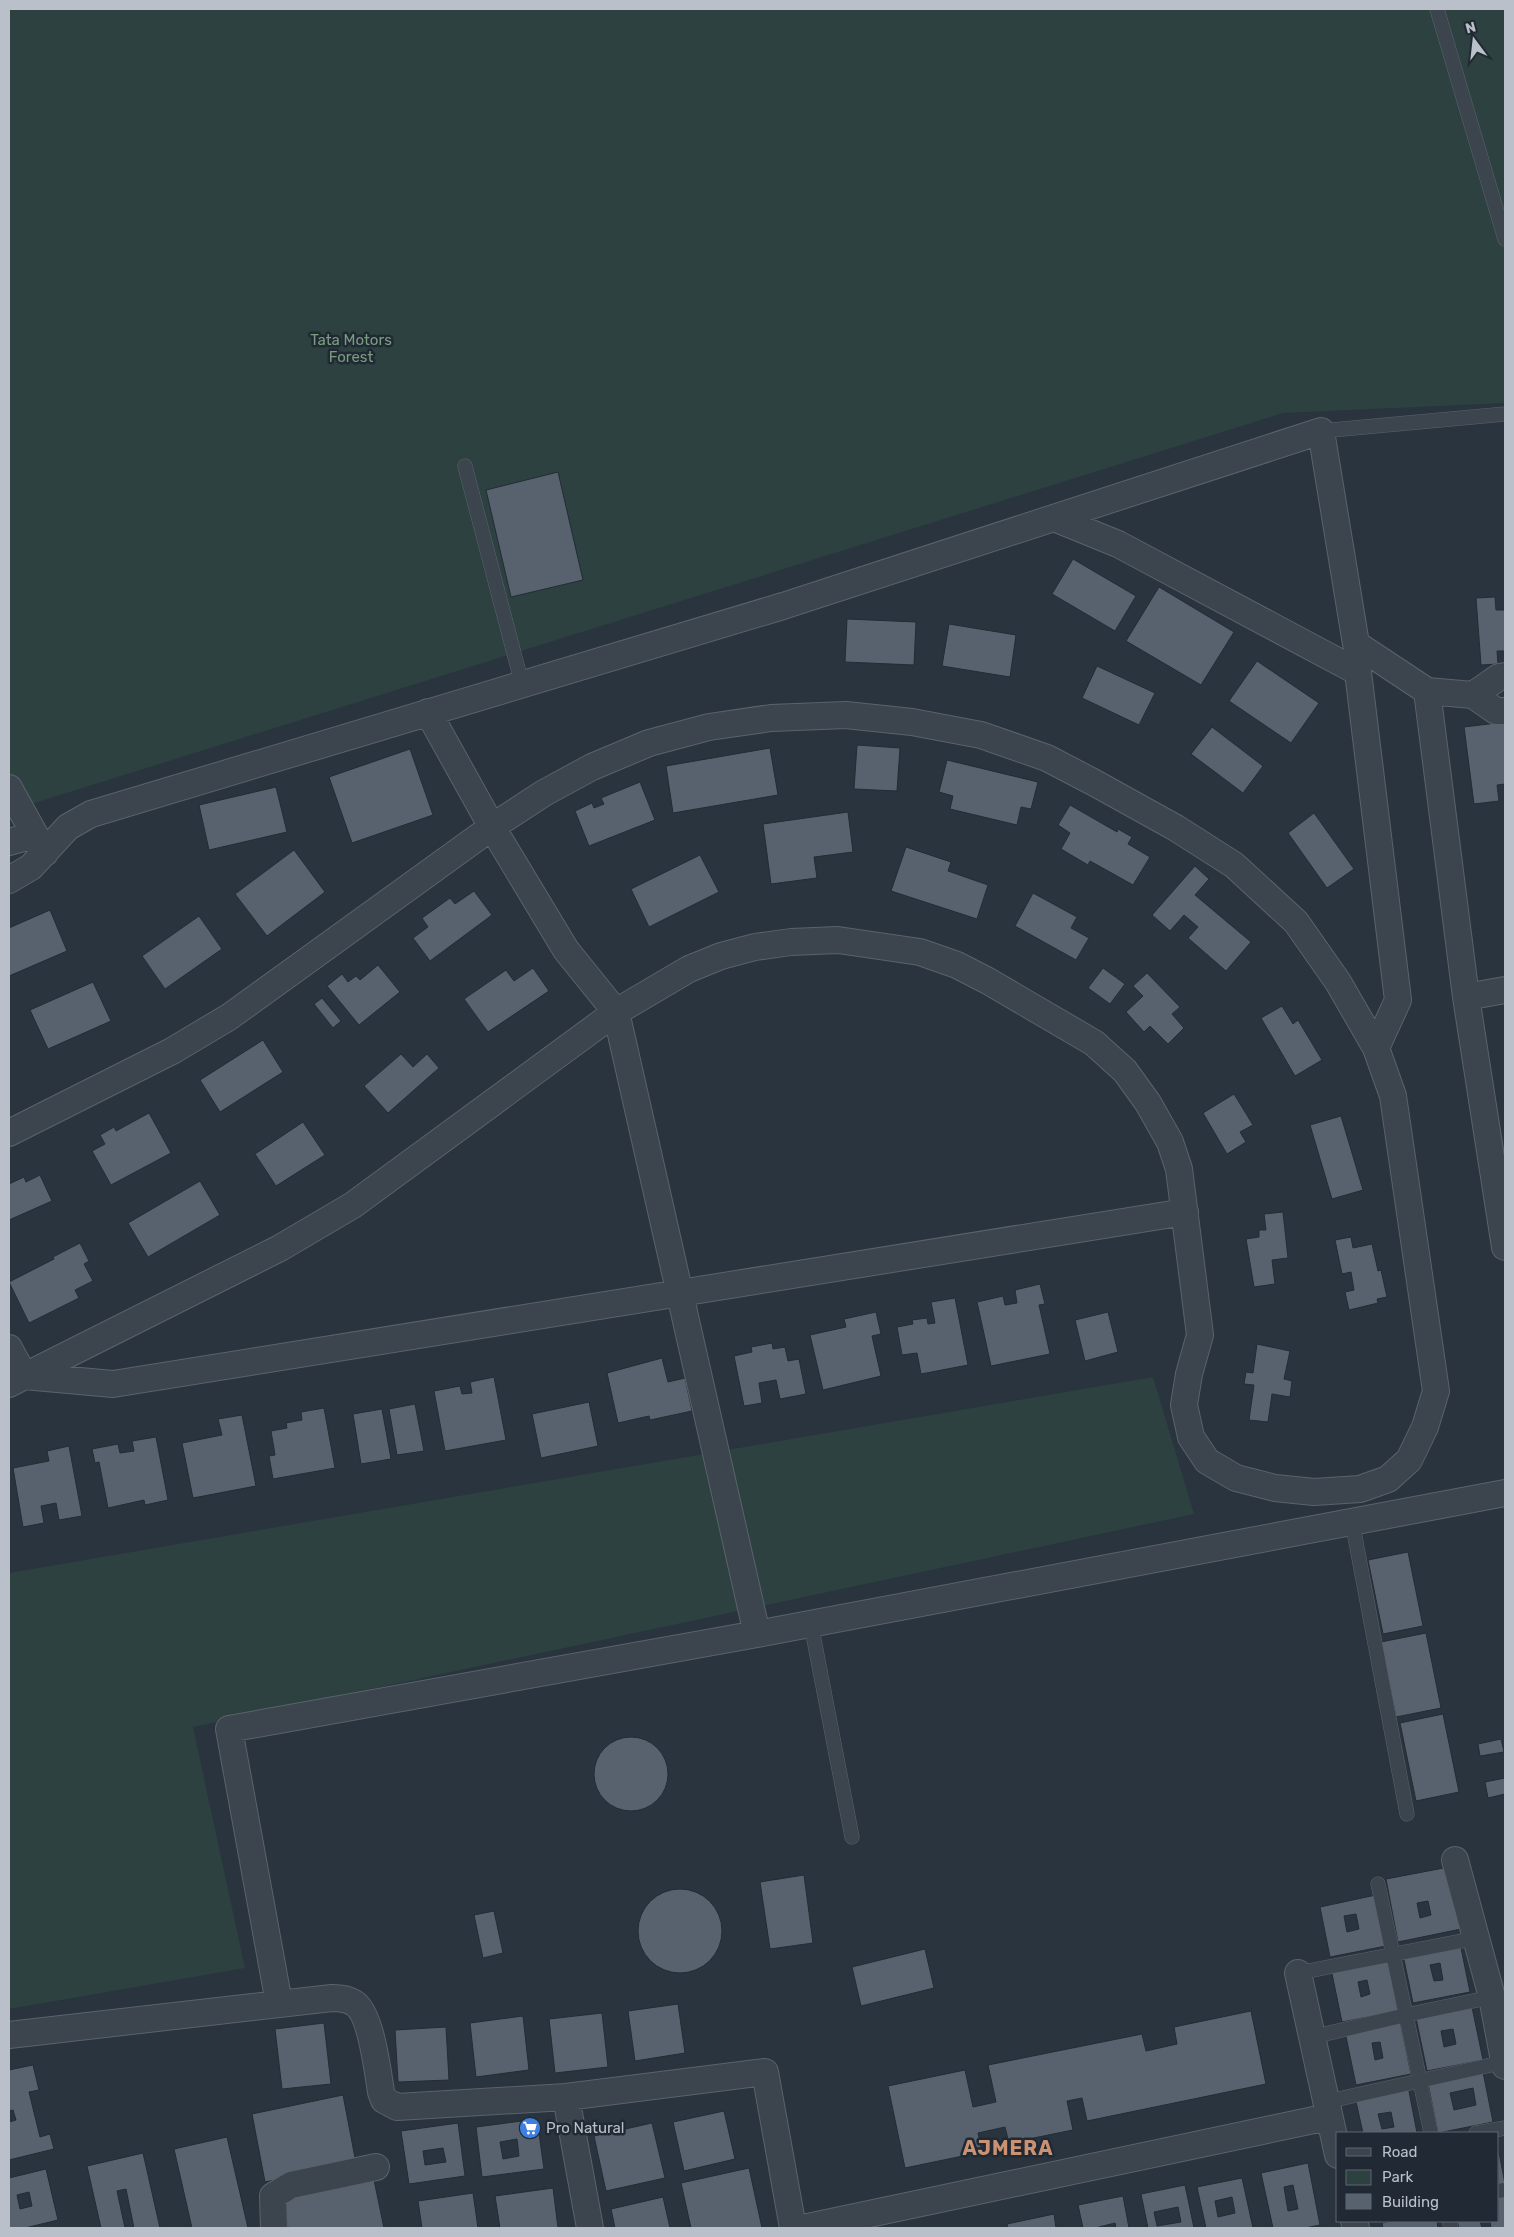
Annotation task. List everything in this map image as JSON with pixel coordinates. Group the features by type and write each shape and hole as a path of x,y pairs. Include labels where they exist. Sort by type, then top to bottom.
{"street":[{"path":"9,842 39,844 91,814 783,606 1322,431 1356,644 1427,691 1473,695 1496,711 1505,711"},
{"path":"1054,518 1118,544 1358,672 1398,1000 1376,1048"},
{"path":"1473,695 1499,677 1505,676"},
{"path":"1427,691 1466,997 1505,1247"},
{"path":"428,712 492,827 566,950 616,1012 757,1634"},
{"path":"9,1133 172,1051 230,1017 492,827 544,792 592,767 649,743 709,727 771,718 846,716 912,722 981,735 1047,758 1176,828 1234,865 1296,922 1338,982 1376,1048 1393,1096 1436,1391 1425,1427 1409,1460 1388,1479 1360,1489 1314,1492 1275,1488 1236,1478 1207,1460 1191,1437 1184,1405 1189,1374 1200,1334 1179,1170 1170,1142 1148,1103 1125,1071 1094,1043 1059,1020 957,965 920,952 838,940 791,942 754,947 721,956 689,969 616,1012 353,1205 280,1248 16,1380"},
{"path":"9,788 39,844 31,868 9,880"},
{"path":"1466,997 1505,990"},
{"path":"16,1380 113,1384 1184,1212"},
{"path":"9,1348 16,1380"},
{"path":"279,2002 228,1729 811,1624 1505,1492"},
{"path":"1455,1860 1492,1997 1505,2064"},
{"path":"1298,1973 1336,2147"},
{"path":"9,2035 279,2002 332,1998 355,2003 361,2010 367,2024 381,2092 384,2100 390,2105 397,2107 566,2097 765,2072 793,2228"},
{"path":"566,2097 590,2228"},
{"path":"803,2228 1327,2110"},
{"path":"274,2228 273,2196 279,2190 291,2185 376,2167"}],"lane":[{"path":"1438,9 1505,239"},
{"path":"1322,431 1505,414"},
{"path":"465,466 522,684"},
{"path":"1352,1522 1407,1814"},
{"path":"811,1624 852,1837"},
{"path":"1378,1884 1431,2132"},
{"path":"1298,1973 1477,1938"},
{"path":"1312,2037 1406,2014 1492,1997"},
{"path":"1327,2110 1419,2080 1505,2064"},
{"path":"1482,2132 1505,2128"}],"green space":[{"name":"Tata Motors Forest","path":"9,9 1505,9 1505,403 1283,413 9,811"},
{"path":"1153,1377 1194,1514 193,1727 245,1968 9,2009 9,1573"}],"building":[{"path":"558,472 583,580 511,597 486,490"},
{"path":"1073,559 1136,596 1115,631 1052,594"},
{"path":"1159,587 1234,632 1201,685 1126,641"},
{"path":"1495,597 1496,610 1505,610 1505,651 1497,651 1498,664 1481,665 1476,598"},
{"path":"847,619 916,622 914,665 845,662"},
{"path":"949,624 1016,635 1010,677 942,666"},
{"path":"1257,661 1319,703 1291,743 1229,701"},
{"path":"1097,666 1155,693 1139,725 1082,698"},
{"path":"1505,722 1505,784 1497,785 1499,801 1474,804 1464,727"},
{"path":"1212,727 1263,766 1243,793 1191,754"},
{"path":"857,745 900,748 897,791 854,789"},
{"path":"770,748 778,795 673,813 666,766"},
{"path":"410,749 433,815 352,843 329,777"},
{"path":"947,760 1038,782 1031,809 1021,807 1017,825 950,809 953,796 939,792"},
{"path":"640,782 655,820 589,846 575,811 592,803 594,808 604,804 601,798"},
{"path":"276,787 287,832 209,850 199,805"},
{"path":"1070,805 1117,832 1118,829 1132,837 1128,844 1150,857 1133,885 1090,861 1088,865 1061,849 1070,833 1058,825"},
{"path":"848,812 853,852 814,857 817,878 771,884 763,824"},
{"path":"1314,813 1354,869 1327,888 1288,833"},
{"path":"906,847 951,862 948,871 988,885 977,919 891,891"},
{"path":"294,850 325,892 267,936 235,894"},
{"path":"700,855 719,892 649,927 631,889"},
{"path":"1195,866 1209,879 1195,895 1251,942 1226,971 1188,938 1198,927 1184,915 1170,931 1152,915"},
{"path":"474,891 492,915 430,961 413,938 428,927 422,918 450,898 455,904"},
{"path":"1033,893 1077,917 1071,928 1089,938 1076,960 1015,926"},
{"path":"50,910 67,951 9,976 9,928"},
{"path":"199,916 222,949 165,989 142,956"},
{"path":"378,965 400,992 359,1025 327,986 342,974 348,982 356,976 360,980"},
{"path":"533,968 549,991 488,1032 464,999 506,970 514,981"},
{"path":"1103,968 1125,984 1110,1004 1088,988"},
{"path":"1147,973 1180,1007 1172,1014 1184,1028 1168,1044 1150,1026 1144,1032 1126,1012 1143,996 1133,986"},
{"path":"93,982 111,1021 48,1049 30,1010"},
{"path":"322,998 341,1021 333,1028 314,1004"},
{"path":"1282,1006 1293,1024 1298,1020 1322,1060 1295,1076 1261,1018"},
{"path":"263,1040 283,1072 220,1112 200,1080"},
{"path":"401,1054 413,1067 427,1054 439,1068 388,1113 364,1086"},
{"path":"1234,1094 1253,1125 1240,1132 1246,1142 1227,1154 1203,1113"},
{"path":"149,1113 171,1153 111,1185 92,1151 105,1144 100,1135 114,1127 116,1131"},
{"path":"1341,1116 1363,1190 1332,1199 1310,1125"},
{"path":"303,1122 325,1155 276,1186 255,1154"},
{"path":"40,1175 52,1201 9,1220 9,1184 24,1177 26,1182"},
{"path":"200,1181 220,1215 148,1257 128,1223"},
{"path":"1283,1212 1288,1258 1272,1260 1275,1284 1254,1287 1246,1239 1259,1237 1259,1230 1266,1230 1264,1214"},
{"path":"1351,1237 1353,1248 1372,1244 1378,1271 1381,1270 1387,1297 1377,1299 1378,1303 1349,1310 1345,1292 1354,1290 1351,1272 1342,1274 1335,1240"},
{"path":"80,1243 89,1261 84,1264 93,1281 75,1290 79,1298 29,1323 9,1282 54,1259 53,1257"},
{"path":"1040,1284 1045,1304 1039,1305 1050,1354 991,1366 977,1302 1003,1296 1005,1305 1017,1303 1015,1290"},
{"path":"955,1298 968,1365 921,1374 917,1353 902,1355 897,1327 913,1324 912,1320 927,1318 928,1324 935,1323 931,1302"},
{"path":"876,1312 881,1334 872,1336 881,1376 823,1390 810,1335 846,1327 844,1319"},
{"path":"1108,1312 1118,1352 1085,1361 1075,1320"},
{"path":"772,1343 773,1349 785,1347 788,1361 799,1359 806,1394 780,1399 776,1380 759,1383 762,1403 744,1406 734,1356 752,1352 751,1347"},
{"path":"1257,1344 1290,1351 1284,1379 1292,1381 1290,1397 1272,1394 1268,1422 1249,1420 1254,1385 1244,1384 1246,1372 1253,1373"},
{"path":"662,1358 668,1382 685,1378 692,1411 650,1420 649,1416 618,1423 607,1373"},
{"path":"494,1377 506,1440 445,1451 434,1391 460,1386 462,1394 472,1393 470,1382"},
{"path":"589,1402 598,1446 541,1458 532,1414"},
{"path":"415,1404 424,1451 397,1455 389,1409"},
{"path":"324,1408 335,1468 273,1479 269,1456 275,1455 271,1431 287,1428 286,1423 302,1420 301,1412"},
{"path":"382,1409 391,1459 361,1464 353,1414"},
{"path":"242,1415 256,1486 193,1498 182,1443 222,1435 218,1419"},
{"path":"156,1437 168,1500 145,1505 144,1500 108,1508 99,1462 95,1463 92,1449 118,1444 120,1453 134,1451 132,1441"},
{"path":"69,1446 82,1516 59,1520 56,1503 41,1506 44,1523 23,1527 13,1468 49,1461 47,1451"},
{"path":"1408,1552 1423,1626 1383,1634 1368,1560"},
{"path":"1426,1633 1441,1708 1396,1717 1381,1642"},
{"path":"1443,1714 1459,1792 1416,1801 1400,1723"},
{"path":"631,1737 645,1740 657,1748 665,1760 668,1774 665,1788 657,1800 645,1808 631,1811 617,1808 605,1800 597,1788 594,1774 597,1760 605,1748 617,1740"},
{"path":"1501,1739 1504,1752 1480,1756 1478,1744"},
{"path":"1505,1778 1505,1794 1488,1798 1485,1782"},
{"path":"1449,1867 1461,1929 1398,1942 1386,1879","holes":["1428,1901 1431,1915 1420,1918 1417,1903"]},
{"path":"804,1875 813,1943 770,1949 760,1882"},
{"path":"680,1889 696,1892 710,1901 719,1915 722,1931 719,1947 710,1961 696,1970 680,1973 664,1970 650,1961 641,1947 638,1931 641,1915 650,1901 664,1892"},
{"path":"1376,1895 1386,1946 1330,1957 1320,1907","holes":["1356,1914 1359,1929 1347,1932 1344,1916"]},
{"path":"494,1911 503,1953 483,1958 474,1915"},
{"path":"1460,1943 1470,1992 1413,2003 1403,1955","holes":["1440,1963 1443,1980 1434,1981 1430,1965"]},
{"path":"925,1949 934,1988 861,2006 852,1967"},
{"path":"1388,1958 1398,2011 1342,2022 1331,1969","holes":["1367,1980 1370,1994 1361,1997 1358,1982"]},
{"path":"678,2004 685,2053 635,2061 628,2011"},
{"path":"1472,2007 1483,2060 1427,2071 1416,2018","holes":["1453,2029 1456,2044 1444,2047 1441,2031"]},
{"path":"1251,2011 1266,2084 1087,2121 1082,2098 1067,2101 1073,2130 1009,2143 1005,2127 978,2133 982,2152 905,2168 888,2086 965,2070 973,2107 996,2102 988,2065 1142,2034 1146,2051 1177,2044 1174,2027"},
{"path":"602,2013 608,2067 555,2073 549,2019"},
{"path":"523,2016 529,2070 476,2077 470,2023"},
{"path":"1400,2021 1411,2074 1356,2085 1345,2032","holes":["1380,2042 1383,2058 1375,2060 1372,2043"]},
{"path":"324,2023 331,2084 282,2089 275,2029"},
{"path":"446,2027 449,2080 398,2082 395,2030"},
{"path":"33,2065 39,2090 29,2092 40,2137 50,2134 54,2149 9,2160 9,2122 16,2120 13,2110 9,2111 9,2070"},
{"path":"1482,2067 1493,2122 1438,2132 1427,2078","holes":["1473,2088 1476,2105 1454,2110 1450,2093"]},
{"path":"1408,2086 1417,2132 1363,2132 1355,2097","holes":["1391,2112 1394,2127 1382,2129 1378,2114"]},
{"path":"343,2095 356,2163 265,2182 252,2114"},
{"path":"724,2111 735,2159 684,2171 673,2122"},
{"path":"537,2119 544,2169 482,2177 476,2127","holes":["517,2139 519,2156 503,2159 500,2142"]},
{"path":"458,2123 465,2176 409,2184 401,2131","holes":["443,2148 446,2162 425,2165 423,2151"]},
{"path":"652,2123 665,2178 606,2191 594,2136"},
{"path":"227,2137 248,2228 192,2228 174,2149"},
{"path":"1499,2152 1505,2184 1499,2188"},
{"path":"143,2153 160,2228 134,2228 126,2189 117,2191 125,2228 101,2228 87,2166"},
{"path":"1308,2163 1320,2225 1305,2228 1273,2228 1261,2173","holes":["1293,2185 1298,2209 1288,2211 1284,2187"]},
{"path":"749,2168 762,2228 691,2228 681,2183"},
{"path":"46,2169 58,2220 25,2228 9,2228 9,2178","holes":["29,2192 32,2206 20,2209 17,2195"]},
{"path":"1242,2178 1253,2228 1206,2228 1197,2187","holes":["1232,2197 1235,2213 1218,2217 1215,2201"]},
{"path":"374,2180 384,2228 288,2228 282,2197"},
{"path":"1185,2185 1194,2228 1148,2228 1141,2194","holes":["1178,2207 1181,2222 1157,2226 1154,2212"]},
{"path":"553,2188 558,2228 500,2228 495,2196"},
{"path":"473,2193 478,2228 422,2228 418,2201"},
{"path":"1505,2195 1505,2228 1491,2228 1490,2222 1499,2222 1499,2197"},
{"path":"1123,2196 1129,2228 1116,2228 1115,2223 1095,2228 1083,2228 1078,2205"},
{"path":"663,2197 670,2228 615,2228 611,2209"},
{"path":"1054,2214 1056,2228 1008,2228 1007,2224"},
{"path":"1437,2222 1438,2228 1383,2228 1382,2223"},
{"path":"1457,2222 1480,2222 1482,2228 1459,2228"}],"place":[{"name":"Pro Natural","path":"530,2128"}],"district":[{"name":"AJMERA","path":"1008,2148"}]}
